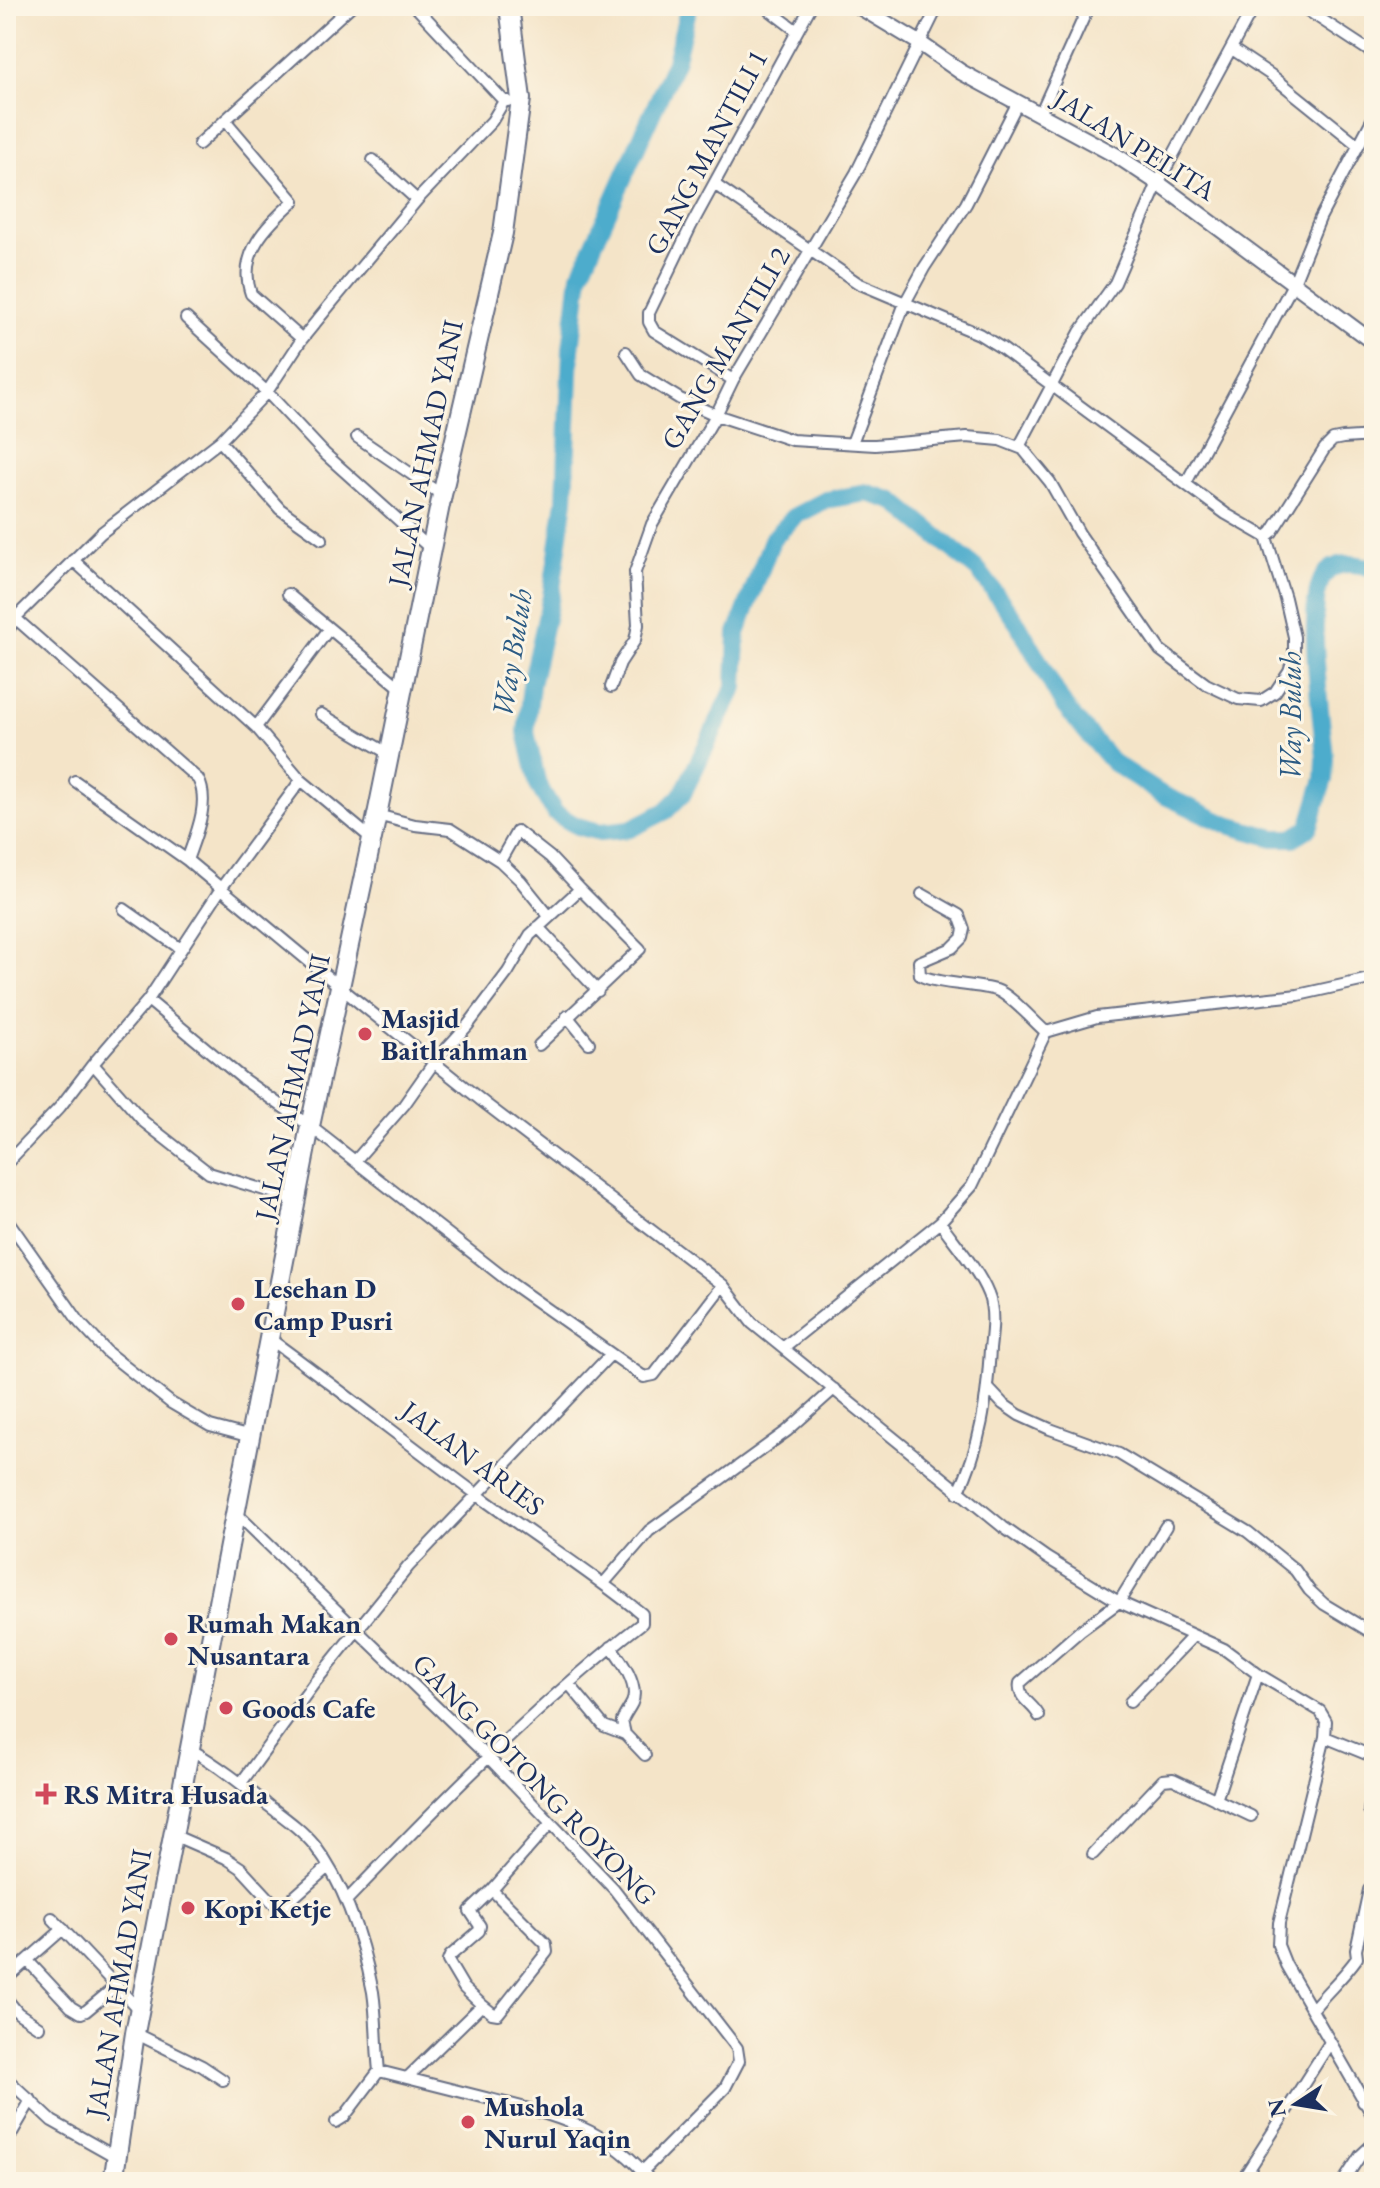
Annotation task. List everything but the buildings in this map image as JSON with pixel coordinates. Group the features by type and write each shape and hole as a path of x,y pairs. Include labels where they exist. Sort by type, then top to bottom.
{"highway":[{"name":"JALAN AHMAD YANI","path":"113,2182 139,2010 310,1126 442,495 503,233 513,100 509,6"}],"street":[{"path":"199,144 351,6"},
{"path":"6,634 10,614 158,487 220,441 267,392 302,339 417,200 513,100 415,6"},
{"path":"764,6 797,31"},
{"name":"GANG MANTILI 1","path":"733,380 654,331 649,322 649,313 714,184 811,6"},
{"name":"JALAN PELITA","path":"858,6 961,72 1117,156 1374,343"},
{"name":"GANG MANTILI 2","path":"611,687 620,663 635,640 638,625 635,572 652,524 809,249 856,173 938,6"},
{"path":"1019,447 1080,332 1115,283 1158,183 1254,6"},
{"path":"1301,6 1374,54"},
{"path":"1040,114 1088,8"},
{"path":"1232,49 1271,75 1358,145"},
{"path":"852,443 905,303 966,204 1018,102"},
{"path":"1186,483 1294,282 1320,218 1374,116"},
{"path":"225,120 294,201 263,229 248,264 248,286 251,294 302,339"},
{"path":"373,160 417,200"},
{"path":"626,352 641,375 680,399 716,415 792,440 875,445 967,437 1000,440 1019,447 1050,482 1079,533 1160,650 1206,684 1238,699 1261,701 1275,692 1289,671 1294,656 1294,637 1266,537 1226,514 979,334 858,283 714,184"},
{"path":"186,318 267,392 325,454 432,550"},
{"path":"1266,537 1333,440 1374,436"},
{"path":"357,437 442,495"},
{"path":"220,441 280,509 322,539"},
{"path":"73,560 256,727 301,780 372,839"},
{"path":"288,594 402,689"},
{"path":"10,614 198,779 203,792 199,823 187,860"},
{"path":"256,727 329,629"},
{"path":"321,714 389,754"},
{"path":"6,1164 60,1107 148,1000 222,887 301,780"},
{"path":"75,781 222,887 487,1105 723,1285 752,1323 916,1454 958,1493 1047,1558 1119,1602 1224,1649 1258,1674 1320,1711 1326,1721 1325,1737 1279,1923 1278,1945 1329,2044 1374,2118"},
{"path":"377,815 415,825 450,829 500,861 549,916"},
{"path":"500,861 517,831 550,857 640,949 539,1045"},
{"path":"355,1161 487,1000 538,927 580,889"},
{"path":"922,894 959,915 964,929 962,938 952,948 919,962 920,975 928,980 958,982 1000,991 1046,1032"},
{"path":"124,909 181,949"},
{"path":"538,927 598,991"},
{"path":"784,1347 940,1222 972,1186 1046,1032 1097,1017 1298,995 1374,978"},
{"path":"148,1000 243,1079 310,1126 512,1284 644,1377 654,1375 723,1285"},
{"path":"567,1016 589,1043"},
{"path":"93,1064 144,1122 209,1173 297,1200"},
{"path":"6,1218 80,1323 108,1353 171,1403 197,1419 210,1426 251,1437"},
{"path":"940,1222 978,1275 989,1296 992,1330 982,1426 970,1468 958,1493"},
{"name":"JALAN ARIES","path":"270,1339 642,1614 642,1623 611,1647"},
{"path":"241,1783 355,1630 408,1567 610,1355"},
{"path":"988,1388 1019,1415 1119,1454 1248,1532 1295,1570 1324,1604 1374,1634"},
{"path":"604,1583 649,1531 787,1431 834,1389"},
{"name":"GANG GOTONG ROYONG","path":"236,1513 489,1758 614,1889 737,2048 739,2061 725,2088 642,2170"},
{"path":"1039,1716 1019,1691 1020,1683 1119,1602 1166,1526"},
{"path":"1130,1702 1193,1636"},
{"path":"347,1900 489,1758 611,1647 623,1665 634,1694 622,1721 625,1734"},
{"path":"1216,1800 1258,1674"},
{"path":"569,1684 604,1726 625,1734 645,1755"},
{"path":"1325,1737 1374,1757"},
{"path":"190,1749 215,1763 299,1829 314,1846 347,1900 364,1951 373,1996 379,2071 344,2117 336,2122"},
{"path":"1093,1854 1163,1780 1173,1779 1251,1816"},
{"path":"1374,1784 1369,1806 1374,1814"},
{"path":"492,1890 548,1948 498,2014 492,2013 464,1988 448,1961 479,1931 480,1926 470,1911 550,1824"},
{"path":"173,1835 226,1858 241,1868 276,1906 286,1904 328,1867"},
{"path":"1312,2010 1333,1984 1342,1981 1357,1958 1369,1890 1374,1882"},
{"path":"52,1918 139,2010"},
{"path":"6,1979 63,1929"},
{"path":"28,1961 71,2007 81,2013 115,1987"},
{"path":"6,1998 18,2013 39,2027"},
{"path":"407,2078 482,2005"},
{"path":"135,2033 202,2066 223,2080"},
{"path":"1241,2182 1329,2044"},
{"path":"379,2071 551,2115 600,2136 622,2151 651,2182"},
{"path":"6,2078 52,2121 116,2157"},
{"path":"1363,2102 1374,2085"},
{"path":"6,2143 31,2100"},
{"path":"1343,2182 1360,2156 1374,2143"},
{"path":"632,2182 642,2170"}],"waterway":[{"name":"Way Buluh","path":"689,6 675,62 580,275 571,349 565,500 551,596 531,685 526,732 538,785 555,813 577,826 600,832 630,829 666,811 682,795 735,687 737,633 772,540 795,516 826,500 867,493 894,501 979,571 1018,624 1064,706 1112,762 1161,794 1228,825 1274,838 1293,838 1309,828 1324,779 1315,637 1318,591 1323,577 1334,567 1354,564 1374,569"}],"place":[{"name":"Masjid Baitlrahman","path":"365,1034"},
{"name":"Lesehan D Camp Pusri","path":"238,1304"},
{"name":"Rumah Makan Nusantara","path":"171,1639"},
{"name":"Goods Cafe","path":"226,1708"},
{"name":"RS Mitra Husada","path":"46,1794"},
{"name":"Kopi Ketje","path":"188,1908"},
{"name":"Mushola Nurul Yaqin","path":"468,2122"}]}
